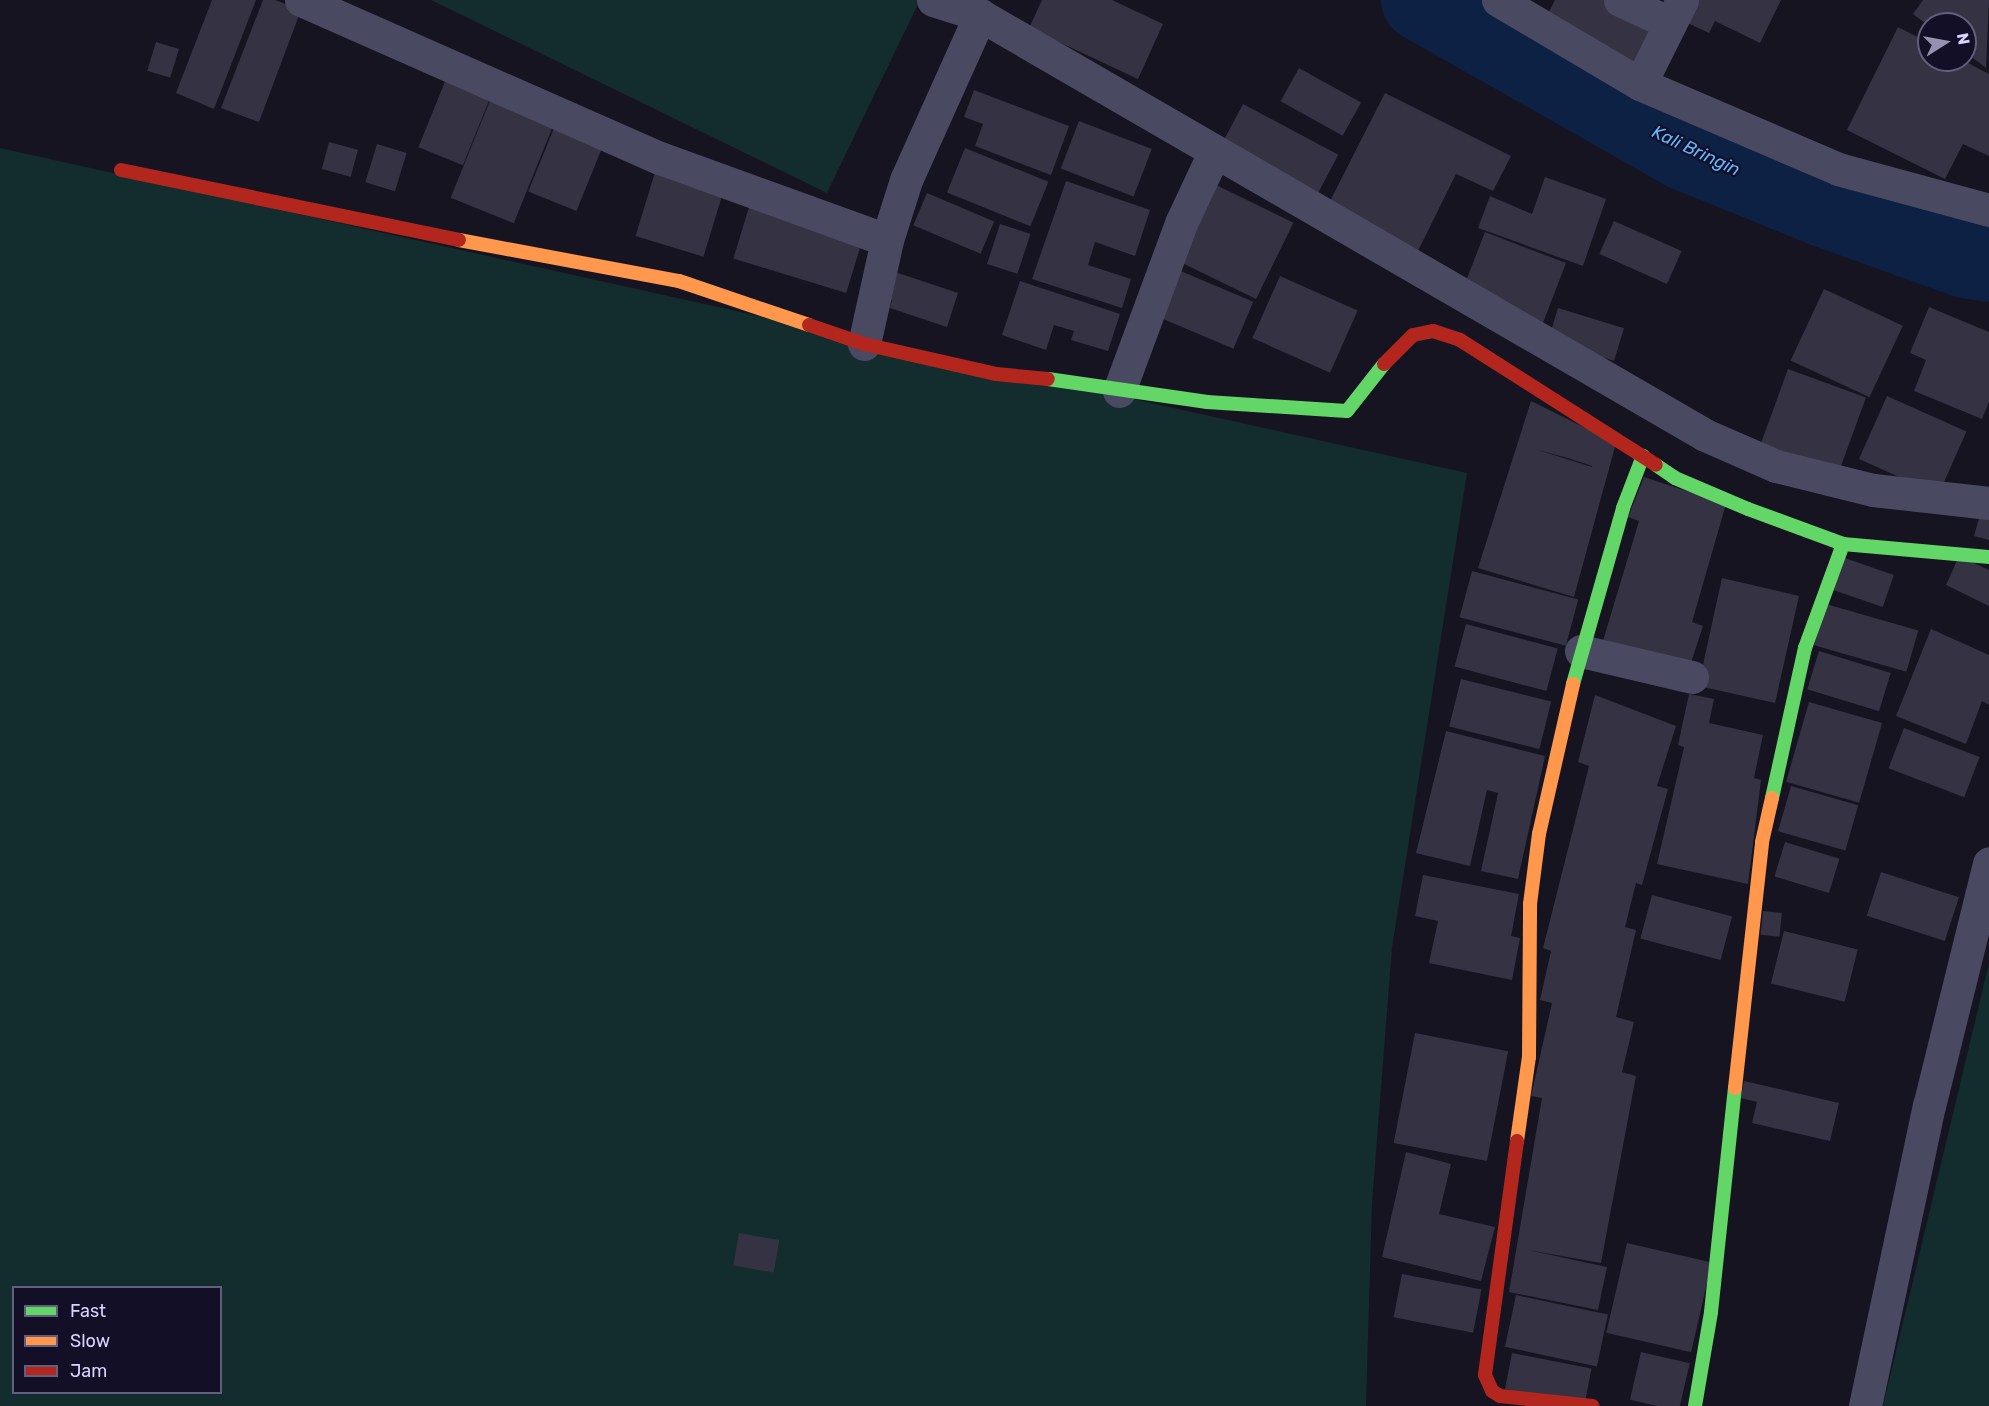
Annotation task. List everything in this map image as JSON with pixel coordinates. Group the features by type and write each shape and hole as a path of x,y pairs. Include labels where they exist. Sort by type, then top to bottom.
{"street":[{"path":"301,0 660,158 887,240"},
{"path":"933,0 980,15 1214,153 1705,435 1776,466 1873,490 1989,502"},
{"path":"1498,0 1640,84 1838,170 1989,210"},
{"path":"1620,0 1676,11 1640,84"},
{"path":"864,344 887,240 906,180 980,15"},
{"path":"1119,391 1182,221 1214,153"},
{"path":"122,170 611,272 679,280 864,344 996,374 1064,380 1119,391 1207,402 1347,411 1397,347 1413,335 1433,331 1460,340 1674,478 1843,544 1989,557"},
{"path":"1592,1406 1500,1396 1492,1391 1485,1375 1529,1057 1532,889 1539,834 1581,651 1623,508 1642,456"},
{"path":"1695,1406 1711,1312 1762,842 1805,648 1843,544"},
{"path":"1581,651 1692,677"},
{"path":"1865,1406 1929,1106 1989,863"}],"green space":[{"path":"431,0 920,0 827,193"},
{"path":"0,148 1467,473 1392,948 1372,1203 1366,1406 0,1406"},
{"path":"1989,963 1989,1406 1883,1406"}],"building":[{"path":"212,0 256,0 214,109 176,93"},
{"path":"263,0 275,0 301,10 259,122 221,108"},
{"path":"1042,0 1112,0 1163,24 1138,79 1029,28"},
{"path":"1555,0 1604,0 1661,30 1638,75 1543,24"},
{"path":"1686,0 1781,0 1760,43 1715,21 1709,33 1677,18"},
{"path":"1923,0 1989,0 1986,68 1977,61 1977,12 1917,12 1917,17 1913,14"},
{"path":"1898,27 1917,37 1917,72 1977,72 1977,68 1989,74 1989,156 1963,144 1945,179 1847,130"},
{"path":"156,42 179,49 170,78 147,71"},
{"path":"1299,68 1361,102 1343,136 1281,101"},
{"path":"448,74 493,92 463,165 418,147"},
{"path":"974,90 1069,126 1051,175 975,146 983,124 964,117"},
{"path":"493,93 556,118 514,223 451,198"},
{"path":"1385,93 1511,156 1493,191 1456,174 1418,251 1328,205"},
{"path":"1243,104 1338,155 1318,193 1223,142"},
{"path":"1079,121 1152,149 1134,197 1061,169"},
{"path":"556,123 604,142 576,211 528,192"},
{"path":"329,142 358,150 351,177 322,169"},
{"path":"377,144 407,153 395,191 365,182"},
{"path":"965,148 1048,182 1030,226 947,193"},
{"path":"656,169 724,190 703,257 636,236"},
{"path":"1545,177 1606,199 1583,266 1478,228 1490,196 1532,214"},
{"path":"1066,181 1150,210 1135,256 1095,242 1088,265 1131,279 1122,308 1032,279"},
{"path":"1208,181 1293,223 1256,299 1171,257"},
{"path":"927,193 994,222 981,254 913,225"},
{"path":"750,204 863,238 846,293 733,259"},
{"path":"1614,221 1682,251 1667,284 1599,254"},
{"path":"1000,224 1030,234 1017,274 987,264"},
{"path":"1485,232 1566,263 1541,328 1474,301 1480,286 1466,281"},
{"path":"886,269 958,293 947,327 890,308 892,300 877,295"},
{"path":"1176,269 1253,302 1233,349 1156,316"},
{"path":"1280,276 1358,311 1330,373 1252,338"},
{"path":"1020,281 1120,314 1108,351 1071,340 1074,331 1054,325 1046,350 1002,335"},
{"path":"1824,289 1903,326 1869,397 1791,361"},
{"path":"1929,307 1989,332 1989,402 1982,419 1914,391 1926,360 1910,353"},
{"path":"1558,308 1624,328 1614,361 1548,341"},
{"path":"1788,369 1866,397 1836,480 1758,452"},
{"path":"1887,396 1966,431 1938,494 1859,459"},
{"path":"1531,401 1616,443 1574,597 1478,568","holes":["1538,450 1568,458 1592,467"]},
{"path":"1644,477 1726,504 1692,622 1703,626 1687,675 1602,644 1639,521 1628,517"},
{"path":"1982,508 1989,510 1989,540 1974,536"},
{"path":"1839,556 1894,575 1883,607 1828,588"},
{"path":"1959,556 1989,570 1989,606 1946,585"},
{"path":"1472,571 1578,599 1566,646 1460,617"},
{"path":"1722,578 1799,596 1775,703 1703,687 1700,678"},
{"path":"1826,604 1918,630 1906,672 1814,645"},
{"path":"1466,624 1558,649 1546,691 1455,667"},
{"path":"1931,629 1989,655 1989,705 1982,701 1966,744 1896,716"},
{"path":"1819,651 1891,673 1879,711 1807,689"},
{"path":"1461,679 1551,701 1539,749 1449,727"},
{"path":"1689,694 1714,699 1709,723 1763,735 1754,778 1761,780 1748,884 1657,864 1684,747 1678,745"},
{"path":"1595,695 1676,726 1657,786 1668,789 1642,885 1636,883 1625,927 1636,930 1616,1017 1634,1022 1622,1072 1636,1076 1601,1263 1528,1250 1607,1267 1598,1310 1509,1292 1542,1098 1531,1096 1552,1003 1540,1000 1551,951 1543,948 1589,766 1578,762"},
{"path":"1809,702 1882,723 1859,803 1786,782"},
{"path":"1904,728 1980,757 1964,797 1889,768"},
{"path":"1446,731 1545,756 1518,879 1481,871 1498,793 1487,790 1470,866 1416,853"},
{"path":"1791,786 1858,805 1845,850 1778,831"},
{"path":"1785,842 1840,859 1829,893 1774,876"},
{"path":"1881,872 1959,897 1945,941 1867,916"},
{"path":"1423,875 1519,894 1511,936 1520,938 1512,980 1429,963 1438,921 1415,916"},
{"path":"1652,895 1732,916 1721,960 1640,938"},
{"path":"1763,911 1782,913 1779,937 1760,935"},
{"path":"1784,931 1858,949 1845,1002 1771,983"},
{"path":"1415,1033 1508,1051 1487,1161 1394,1143"},
{"path":"1744,1081 1839,1103 1830,1141 1752,1123 1757,1102 1741,1098"},
{"path":"1406,1152 1451,1164 1439,1214 1495,1227 1481,1281 1382,1257"},
{"path":"739,1233 779,1240 774,1273 733,1265"},
{"path":"1627,1243 1712,1263 1691,1352 1606,1333"},
{"path":"1402,1274 1482,1289 1473,1333 1394,1317"},
{"path":"1516,1295 1608,1315 1597,1366 1505,1347"},
{"path":"1641,1352 1690,1363 1680,1406 1657,1406 1630,1400"},
{"path":"1512,1353 1592,1368 1584,1405 1505,1389"}],"waterway":[{"name":"Kali Bringin","path":"1422,0 1684,149 1827,207 1966,257 1989,261"}],"traffic: fast":[{"path":"1048,379 1207,402 1347,411 1384,364"},
{"path":"1573,684 1623,508 1643,456"},
{"path":"1656,465 1675,478 1748,509 1843,544 1989,557"},
{"path":"1772,798 1805,648 1843,544"},
{"path":"1695,1406 1711,1312 1735,1088"}],"traffic: slow":[{"path":"459,240 679,281 809,325"},
{"path":"1517,1141 1529,1057 1530,904 1539,834 1573,684"},
{"path":"1735,1088 1762,842 1772,798"}],"traffic: jam":[{"path":"121,170 459,240"},
{"path":"809,325 864,344 996,374 1048,379"},
{"path":"1384,364 1413,335 1433,331 1460,340 1656,465"},
{"path":"1517,1141 1485,1375 1492,1391 1500,1396 1592,1406"}]}
